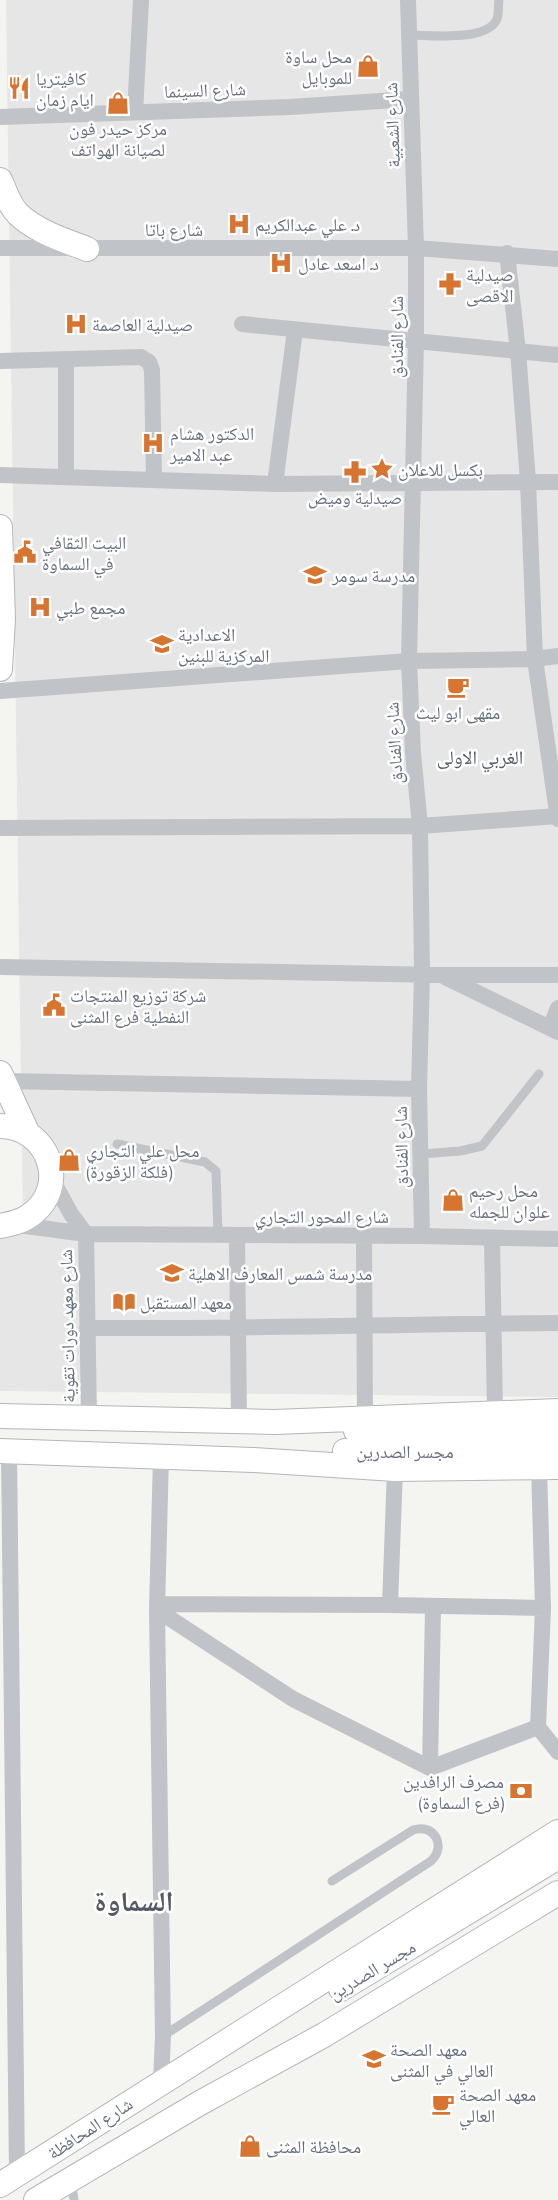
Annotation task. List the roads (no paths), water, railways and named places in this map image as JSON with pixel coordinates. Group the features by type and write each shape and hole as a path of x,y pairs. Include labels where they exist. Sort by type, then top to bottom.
{"main road":[{"path":"0,180 18,214 56,237 87,249"},
{"path":"0,527 3,619 0,669"},
{"path":"2,1077 27,1132"},
{"path":"0,1126 11,1126 27,1132 41,1144 50,1161 52,1179 48,1194 40,1207 28,1217 5,1225"},
{"path":"0,1416 89,1416 275,1422 558,1411"},
{"name":"مجسر الصدرين","path":"275,1422 323,1425 356,1431 391,1451 558,1432"},
{"name":"مجسر الصدرين","path":"5,1451 253,1460 340,1451 558,1450"},
{"path":"391,1451 549,1467"},
{"path":"171,2077 558,1832"},
{"name":"مجسر الصدرين","path":"200,2103 251,2062 269,2041 558,1857"},
{"name":"مجسر الصدرين","path":"171,2077 223,2056 269,2041 558,1876"},
{"path":"200,2103 324,2035 558,1893"},
{"name":"شارع المحافظة","path":"9,2180 171,2077"},
{"name":"شارع المحافظة","path":"36,2200 74,2188 200,2103"}],"street":[{"path":"136,112 141,0"},
{"name":"شارع الشعبية","path":"408,0 416,248"},
{"name":"شارع السينما","path":"0,117 290,107 410,99"},
{"name":"شارع باتا","path":"0,248 416,248 507,253 558,259"},
{"name":"شارع الفنادق","path":"416,248 416,340 409,661 413,753 420,826 422,974 419,1090 422,1154 422,1236"},
{"path":"0,828 420,826 558,817 535,659 528,481 518,351 507,253"},
{"path":"242,324 558,355"},
{"path":"275,484 295,330"},
{"path":"0,361 142,358 148,362 152,370 154,480"},
{"path":"66,360 66,477"},
{"path":"0,474 275,484 558,482"},
{"path":"0,692 409,661 535,659 558,656"},
{"path":"0,967 441,975 558,975"},
{"path":"441,975 554,1030 558,1008"},
{"path":"2,1077 419,1090"},
{"path":"52,1179 71,1214 86,1234"},
{"name":"شارع المحور التجاري","path":"5,1225 86,1234 422,1236 558,1239"},
{"name":"شارع معهد دورات تقوية","path":"86,1234 89,1416"},
{"path":"237,1236 239,1422"},
{"path":"364,1236 365,1418"},
{"path":"492,1239 495,1413"},
{"path":"88,1328 239,1329 363,1324 558,1323"},
{"path":"5,1451 9,2180"},
{"path":"390,1605 391,1451"},
{"path":"161,1456 157,1607 163,2036 171,2077"},
{"path":"549,1467 538,1727 558,1752"},
{"path":"157,1607 390,1605 543,1608"},
{"path":"157,1607 292,1700 430,1768 538,1727"},
{"path":"430,1768 434,1607"}],"lane":[{"path":"410,35 471,35 486,31 497,20 499,0"},
{"path":"422,1154 460,1151 482,1146 539,1074"},
{"path":"117,1144 205,1162 216,1171 218,1236"},
{"path":"163,2036 431,1860 438,1851 438,1840 430,1831 419,1828 413,1830 332,1881"},
{"path":"261,2081 292,2061 324,2035"},
{"path":"49,2200 74,2188"}],"place":[{"name":"محل ساوة للموبايل","path":"368,66"},
{"name":"كافيتريا ايام زمان","path":"19,88"},
{"name":"مركز حيدر فون لصيانة الهواتف","path":"118,103"},
{"name":"د. علي عبدالكريم","path":"239,224"},
{"name":"د. اسعد عادل","path":"281,263"},
{"name":"صيدلية الاقصى","path":"450,284"},
{"name":"صيدلية العاصمة","path":"76,324"},
{"name":"الدكتور هشام عبد الامير","path":"153,443"},
{"name":"بكسل للاعلان","path":"382,469"},
{"name":"صيدلية وميض","path":"355,472"},
{"name":"البيت الثقافي في السماوة","path":"25,552"},
{"name":"مدرسة سومر","path":"315,575"},
{"name":"مجمع طبي","path":"40,607"},
{"name":"الاعدادية المركزية للبنين","path":"162,644"},
{"name":"مقهى ابو ليث","path":"458,687"},
{"name":"شركة توزيع المنتجات النفطية فرع المثنى","path":"54,1005"},
{"name":"محل علي التجاري (فلكة الزقورة)","path":"69,1160"},
{"name":"محل رحيم علوان للجمله","path":"453,1200"},
{"name":"مدرسة شمس المعارف الاهلية","path":"172,1273"},
{"name":"معهد المستقبل","path":"124,1302"},
{"name":"مصرف الرافدين (فرع السماوة)","path":"521,1791"},
{"name":"معهد الصحة العالي في المثنى","path":"374,2059"},
{"name":"معهد الصحة العالي","path":"443,2104"},
{"name":"محافظة المثنى","path":"250,2146"}],"district":[{"name":"الغربي الاولى","path":"480,757"},
{"name":"السماوة","path":"134,1900"}]}
